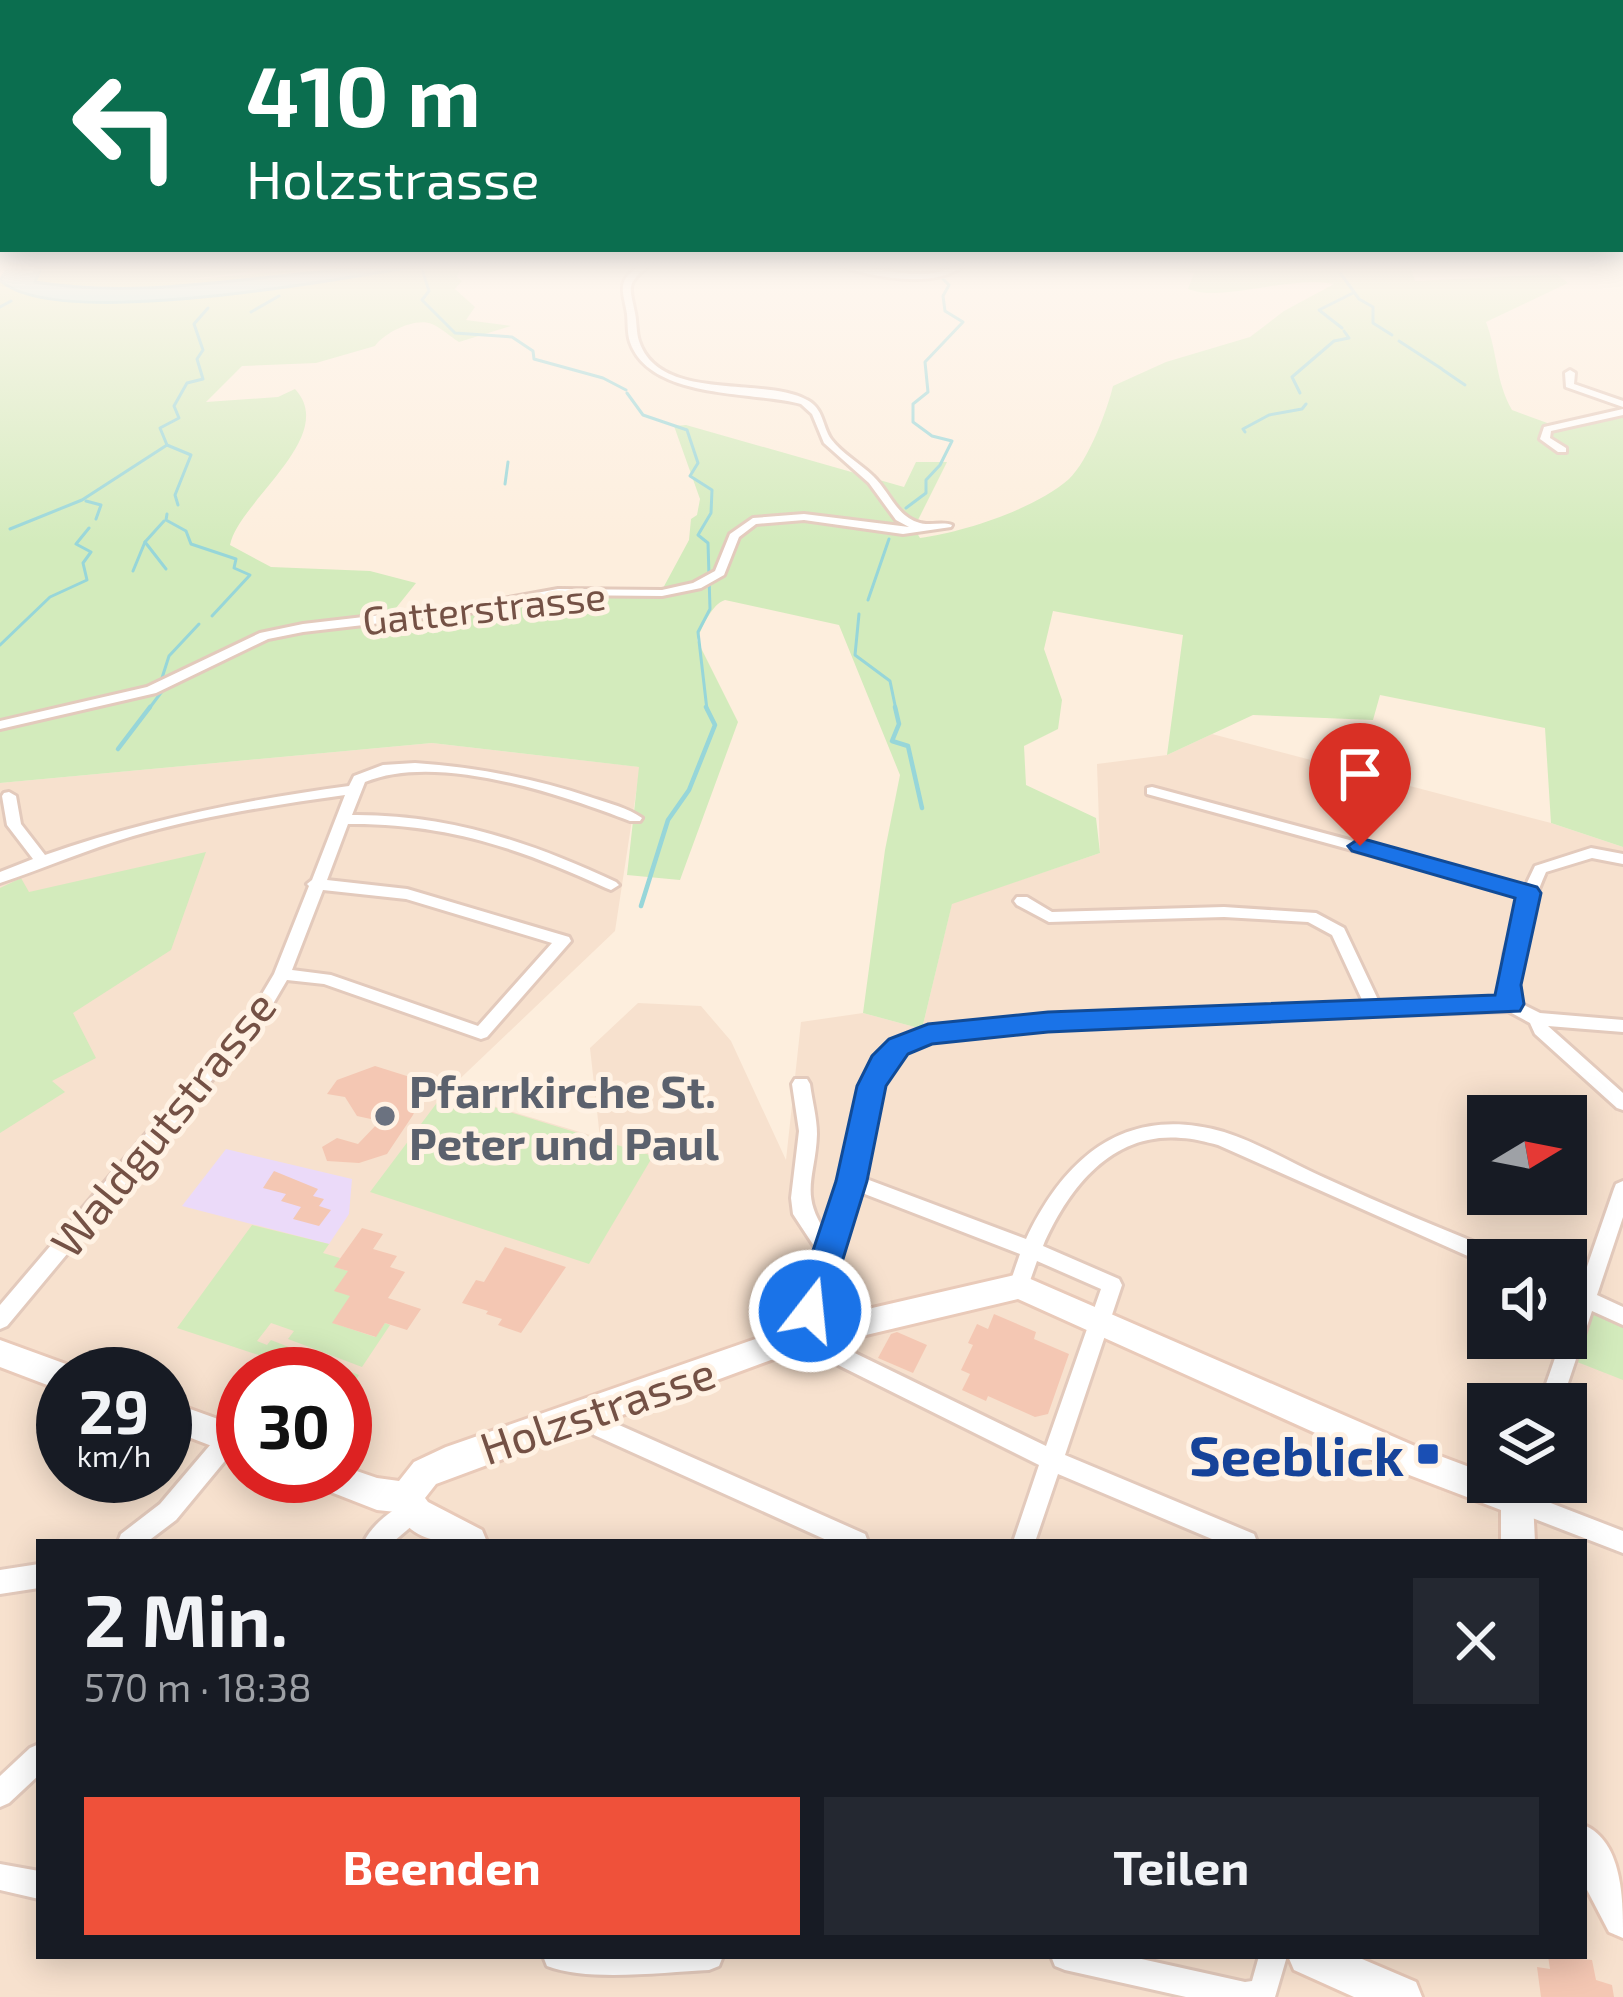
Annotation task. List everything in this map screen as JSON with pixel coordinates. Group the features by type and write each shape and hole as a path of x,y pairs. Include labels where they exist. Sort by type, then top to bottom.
{"street":[{"path":"645,359 681,380 804,402 816,413 827,441 873,481 900,518 927,529"},
{"path":"1570,373 1566,382 1570,385 1623,408"},
{"path":"1562,450 1545,440 1547,429 1623,408"},
{"name":"Gatterstrasse","path":"0,725 151,690 264,636 303,628 476,608 558,592 662,593 708,581 720,572 734,536 753,521 783,516 903,530 947,525"},
{"path":"0,878 149,824 205,811 354,790 369,772 388,769 508,778 583,796 635,818"},
{"name":"Waldgutstrasse","path":"0,1320 261,1010 281,974 354,790"},
{"path":"1152,790 1528,893"},
{"path":"9,796 14,825 42,860"},
{"path":"343,820 442,824 536,848 611,885"},
{"path":"1510,1004 1507,985 1528,893 1540,869 1592,853 1623,860"},
{"path":"281,974 325,979 481,1033 563,940 407,894 315,884"},
{"path":"1022,901 1049,916 1092,919 1224,913 1311,917 1339,932 1374,1009"},
{"path":"1239,1539 1054,1461 824,1350 813,1335 810,1311 851,1181 864,1112 882,1064 898,1047 928,1034 1048,1022 1510,1004 1538,1019 1623,1026"},
{"path":"1538,1019 1541,1030 1623,1102"},
{"path":"801,1084 808,1131 800,1198 803,1214 827,1250"},
{"path":"1467,1247 1221,1139 1161,1129 1118,1140 1084,1164 1070,1180 1019,1286 1415,1462 1467,1477"},
{"path":"851,1181 1112,1285 1025,1539"},
{"path":"1587,1270 1623,1189"},
{"name":"Holzstrasse","path":"409,1504 434,1468 813,1335 1019,1286"},
{"path":"1587,1300 1623,1316"},
{"path":"0,1353 36,1367"},
{"path":"590,1414 602,1428 850,1539"},
{"path":"133,1539 168,1512 216,1462"},
{"path":"372,1491 409,1504 456,1539"},
{"path":"1517,1539 1519,1503"},
{"path":"1543,1503 1623,1542"},
{"path":"378,1539 409,1504"},
{"path":"0,1582 36,1576"},
{"path":"0,1794 36,1760"},
{"path":"1587,1855 1623,1918"},
{"path":"0,1877 36,1884"},
{"path":"592,1959 630,1959"},
{"path":"1078,1959 1245,1996 1262,1994 1272,1959"},
{"path":"1315,1959 1401,1997"}],"shaded area":[{"path":"1212,734 1551,823 1623,847 1623,1997 0,1997 0,783 432,743 640,767 615,931 446,1092 600,1138 590,1048 638,1003 701,1006 731,1041 786,1160 801,1022 863,1013 922,1029 952,903 1100,853 1097,764 1167,755"},
{"path":"226,1149 352,1179 349,1214 329,1244 182,1206"}],"green space":[{"path":"0,359 329,359 242,366 206,402 278,397 295,389 305,407 305,427 296,447 237,528 230,545 271,567 370,571 416,583 392,619 501,609 550,596 666,596 662,590 689,540 700,499 674,426 686,425 904,487 916,462 947,462 914,528 920,538 998,518 1055,490 1076,471 1090,448 1113,386 1175,359 1496,359 1512,410 1550,424 1623,418 1623,847 1551,823 1545,728 1380,695 1373,720 1253,715 1167,755 1183,635 1053,611 1044,649 1062,700 1058,729 1024,746 1026,785 1096,818 1100,853 952,904 922,1029 863,1013 900,775 839,625 725,600 708,617 697,640 738,722 680,880 627,875 639,767 432,743 0,783 0,727 76,705 0,723"},
{"path":"206,852 171,950 73,1013 96,1058 52,1081 65,1092 0,1133 0,888 21,878 29,892"},
{"path":"445,1092 653,1156 589,1264 370,1192"},
{"path":"252,1225 329,1244 323,1253 340,1258 335,1267 348,1271 354,1297 333,1323 375,1337 385,1323 390,1325 372,1352 372,1347 309,1347 288,1339 294,1331 271,1323 257,1341 289,1347 234,1347 177,1328"},
{"path":"1587,1299 1623,1316 1623,1380 1570,1359 1587,1359"}],"building":[{"name":"Pfarrkirche St. Peter und Paul","path":"375,1066 410,1077 418,1103 413,1115 387,1154 359,1163 327,1161 322,1147 337,1138 358,1144 380,1121 357,1116 345,1097 327,1094 337,1080"},
{"path":"274,1171 318,1189 313,1196 324,1199 319,1206 331,1210 319,1226 293,1219 301,1207 281,1201 286,1194 263,1188"},
{"path":"362,1228 383,1234 373,1249 397,1256 390,1267 405,1272 388,1298 421,1309 407,1330 385,1323 376,1337 332,1323 350,1296 334,1291 348,1271 334,1267"},
{"path":"505,1247 566,1267 521,1333 498,1325 502,1319 486,1314 488,1311 462,1303 476,1280 484,1282"},
{"path":"994,1314 1036,1332 1034,1339 1069,1354 1048,1414 1035,1417 962,1390 970,1374 961,1370 973,1345 968,1343 977,1324 988,1329"},
{"path":"897,1332 927,1345 913,1373 878,1358 891,1334"},
{"path":"1548,1959 1592,1960 1596,1980 1612,1985 1614,1997 1541,1997 1537,1967 1550,1969"}],"waterway":[{"path":"167,445 160,428 179,418 174,406 187,383 203,379 197,359"},
{"path":"535,359 603,378 626,390"},
{"path":"906,508 926,493 926,480 952,441 932,436 913,422 913,404 928,392 928,359"},
{"path":"1300,393 1292,377 1313,359"},
{"path":"1427,359 1442,369"},
{"path":"1443,370 1465,385"},
{"path":"627,393 643,415 687,430 698,463 690,476 712,490 711,513 698,535 708,543 710,609 698,632 707,709"},
{"path":"1245,432 1243,429 1269,415 1302,409 1306,404"},
{"path":"10,529 82,500 167,445"},
{"path":"167,445 191,455 175,495 178,505"},
{"path":"505,484 508,462"},
{"path":"86,501 101,505 96,519"},
{"path":"167,514 166,520 186,531 191,544 236,559 234,568 250,575 212,616"},
{"path":"145,542 164,521"},
{"path":"0,645 50,597 87,580 83,563 91,552 76,544 89,528"},
{"path":"868,600 889,539"},
{"path":"133,571 145,542"},
{"path":"145,542 166,569"},
{"path":"859,614 855,655 890,681 896,710"},
{"path":"161,681 169,656 199,624"},
{"path":"148,710 163,690"},
{"path":"118,749 150,707"},
{"path":"895,707 899,724 892,741 908,746 922,808"},
{"path":"641,906 668,820 689,790 715,725 707,709"}],"place":[{"name":"Pfarrkirche St. Peter und Paul","path":"385,1116"},
{"name":"Seeblick","path":"1428,1454"}],"route":[{"path":"810,1311 851,1181 871,1086 898,1047 928,1034 976,1027 1510,1004 1507,985 1528,893 1360,846"}]}
